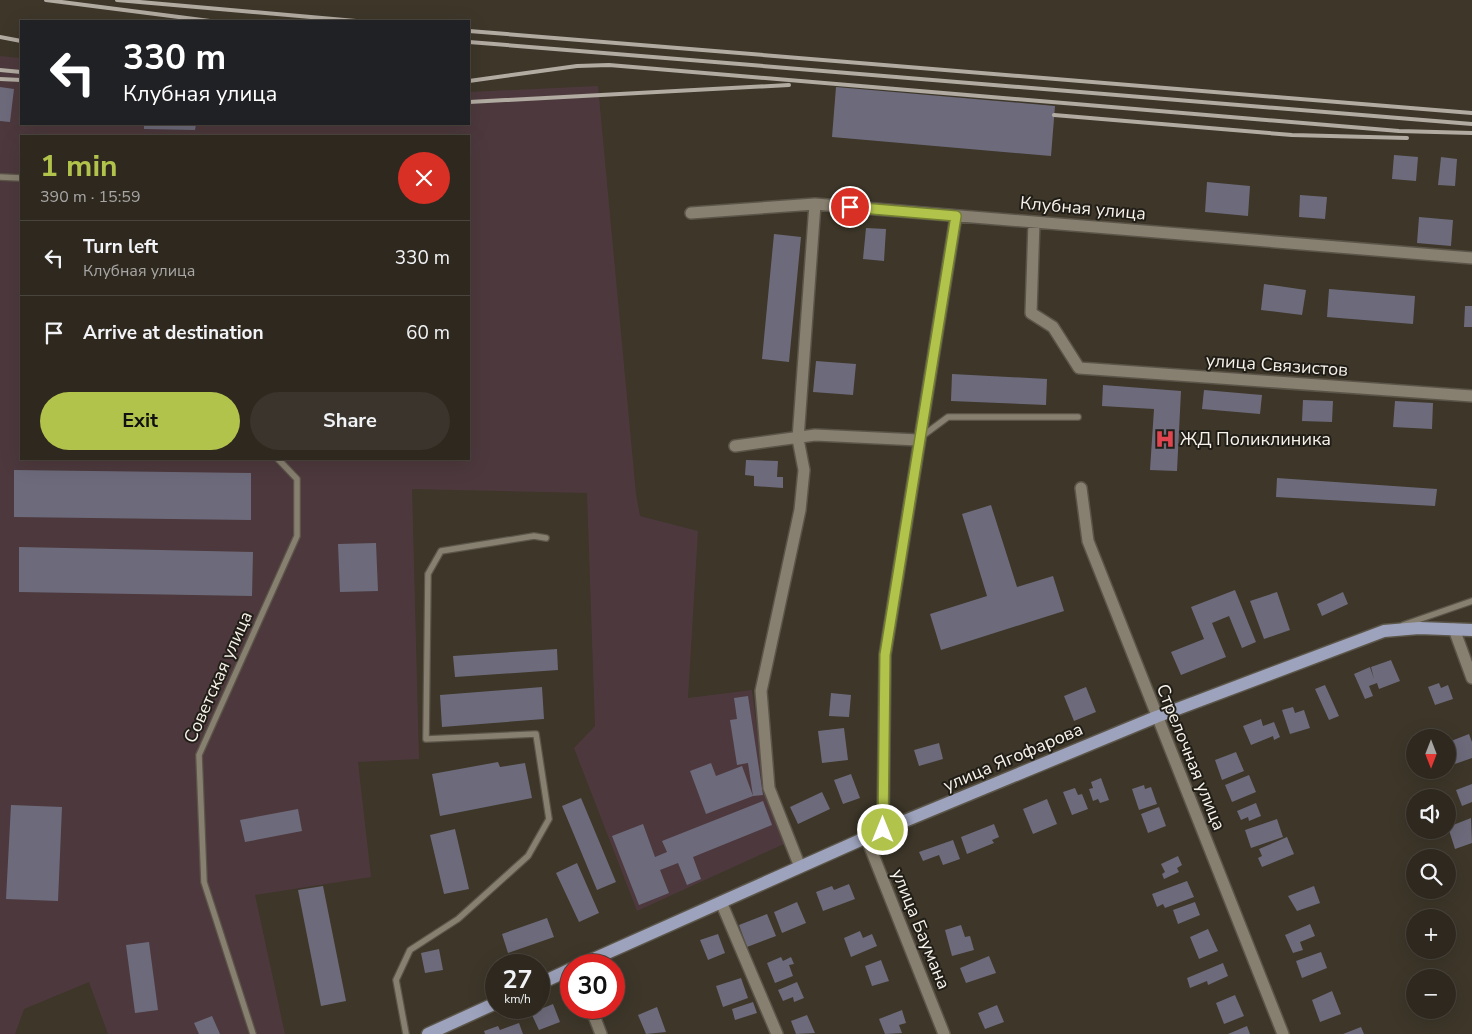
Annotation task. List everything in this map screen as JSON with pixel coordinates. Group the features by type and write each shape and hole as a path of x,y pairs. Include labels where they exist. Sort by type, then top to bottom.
{"main road":[{"name":"улица Ягофарова","path":"605,954 866,837 1156,717 1384,631 1419,628 1472,630"},
{"path":"428,1034 485,1008"}],"street":[{"name":"Клубная улица","path":"691,213 815,204 1472,258"},
{"path":"800,867 769,788 761,691 800,510 804,470 798,439 815,204"},
{"path":"883,830 885,655 918,440 956,216"},
{"name":"улица Связистов","path":"1034,222 1031,313 1053,327 1079,368 1472,396"},
{"path":"735,446 798,439 815,435 918,440"},
{"name":"Стрелочная улица","path":"1080,488 1088,541 1156,717 1283,1034"},
{"path":"1454,629 1472,678"},
{"name":"улица Баумана","path":"866,837 944,1034"},
{"path":"721,902 777,1034"},
{"path":"596,1019 602,1034"}],"lane":[{"path":"0,177 20,178"},
{"path":"918,440 948,417 1078,417"},
{"name":"Советская улица","path":"253,1034 204,882 199,755 297,536 297,478 279,460"},
{"path":"406,1034 396,980 410,950 458,919 528,856 549,819 536,734 426,739 428,574 441,551 534,536 546,538"},
{"path":"1384,631 1472,601"}],"shaded area":[{"path":"0,56 20,58 20,125 470,125 470,92 598,86 636,494 640,516 698,531 688,698 752,690 764,784 784,844 637,911 574,748 595,726 587,493 412,489 419,759 358,762 371,877 255,895 285,1034 108,1034 89,982 24,1009 15,1034 0,1034"}],"building":[{"path":"0,87 14,89 10,122 0,121"},
{"path":"836,87 1055,106 1051,156 832,137"},
{"path":"144,125 196,125 195,130 144,129"},
{"path":"1394,155 1418,157 1416,181 1392,179"},
{"path":"1441,157 1457,159 1455,186 1438,185"},
{"path":"1207,182 1250,186 1248,216 1205,212"},
{"path":"1300,195 1327,197 1325,219 1299,217"},
{"path":"1419,217 1453,220 1451,246 1417,243"},
{"path":"866,228 886,229 884,261 863,259"},
{"path":"774,234 801,237 789,362 762,359"},
{"path":"1264,284 1306,290 1302,315 1261,310"},
{"path":"1329,289 1415,296 1413,324 1327,317"},
{"path":"1465,306 1472,306 1472,327 1464,327"},
{"path":"816,361 856,364 853,395 813,392"},
{"path":"952,374 1047,379 1046,405 951,401"},
{"name":"ЖД Поликлиника","path":"1103,385 1181,391 1177,471 1150,470 1154,409 1102,406"},
{"path":"1204,390 1262,395 1260,414 1202,409"},
{"path":"1303,400 1333,401 1332,422 1302,421"},
{"path":"1395,401 1433,403 1432,429 1393,427"},
{"path":"746,460 778,461 777,477 783,477 783,488 754,486 754,476 745,475"},
{"path":"14,470 251,473 251,520 14,517"},
{"path":"1277,478 1437,489 1435,506 1276,497"},
{"path":"991,505 1017,587 1053,576 1064,611 941,650 930,614 987,596 962,514"},
{"path":"376,543 378,591 340,592 338,544"},
{"path":"19,547 253,552 252,596 19,592"},
{"path":"1235,590 1256,642 1242,648 1229,616 1212,623 1226,657 1181,675 1171,652 1204,639 1191,607"},
{"path":"1277,592 1290,630 1264,639 1250,601"},
{"path":"1343,592 1348,604 1322,616 1317,604"},
{"path":"557,649 558,670 455,677 453,656"},
{"path":"1391,660 1400,681 1379,689 1377,683 1369,686 1373,696 1365,699 1354,674 1370,667 1374,679 1371,667"},
{"path":"1439,683 1441,688 1448,685 1453,699 1435,705 1428,687"},
{"path":"1325,685 1339,716 1329,720 1315,689"},
{"path":"542,687 544,719 442,727 440,695"},
{"path":"1086,687 1096,712 1074,721 1064,696"},
{"path":"831,693 851,695 849,717 829,716"},
{"path":"748,696 763,795 753,796 748,763 737,765 730,720 737,719 734,698"},
{"path":"1293,707 1295,713 1304,710 1310,728 1290,734 1282,710"},
{"path":"1261,719 1263,726 1274,722 1280,737 1274,740 1273,736 1251,745 1243,726"},
{"path":"844,728 848,760 822,763 818,731"},
{"path":"1469,734 1472,742 1472,758 1456,764 1456,739"},
{"path":"939,743 943,759 919,766 914,750"},
{"path":"1236,752 1244,771 1222,780 1215,760"},
{"path":"498,762 500,767 525,763 532,798 440,816 432,774"},
{"path":"711,763 716,776 742,766 753,796 706,814 690,771"},
{"path":"851,774 860,798 843,804 834,780"},
{"path":"1249,775 1256,792 1232,802 1225,785"},
{"path":"1101,778 1109,800 1100,803 1098,799 1093,801 1089,789 1093,788 1091,782"},
{"path":"1472,784 1472,802 1462,806 1456,790"},
{"path":"1144,785 1145,789 1151,787 1157,804 1139,810 1132,789"},
{"path":"1075,788 1078,795 1082,794 1088,809 1072,815 1063,792"},
{"path":"822,792 830,809 798,824 790,807"},
{"path":"581,798 616,882 597,890 562,806"},
{"path":"1047,799 1057,824 1033,834 1023,809"},
{"path":"763,801 772,825 693,857 701,879 687,885 678,863 660,870 669,893 639,905 612,836 643,824 655,857 667,852 662,841"},
{"path":"1256,803 1261,816 1249,821 1248,817 1241,820 1237,811"},
{"path":"11,805 62,807 58,901 6,899"},
{"path":"1159,807 1166,826 1148,833 1141,814"},
{"path":"298,809 302,831 245,842 240,820"},
{"path":"1471,818 1472,843 1455,849 1452,839 1456,839 1456,824"},
{"path":"1277,819 1283,837 1251,848 1245,830"},
{"path":"994,824 999,837 992,840 994,843 967,854 961,837"},
{"path":"455,829 469,889 444,894 430,835"},
{"path":"1287,837 1294,854 1262,867 1258,858 1262,856 1259,849"},
{"path":"953,840 960,859 943,865 939,855 923,861 919,852"},
{"path":"1178,856 1182,865 1177,868 1179,872 1164,879 1162,874 1165,872 1161,864"},
{"path":"577,863 599,913 579,922 556,873"},
{"path":"1187,881 1194,897 1165,908 1163,904 1157,907 1152,894"},
{"path":"849,884 855,899 823,911 816,892 832,886 834,890"},
{"path":"323,886 346,1001 321,1006 298,890"},
{"path":"1314,886 1320,903 1297,911 1288,896"},
{"path":"797,902 806,923 782,933 774,912"},
{"path":"1195,902 1200,915 1178,924 1173,910"},
{"path":"767,914 776,936 747,947 739,925"},
{"path":"547,918 554,937 508,953 502,934"},
{"path":"1310,924 1315,936 1300,942 1303,950 1293,953 1285,935"},
{"path":"961,925 965,937 970,936 974,950 952,956 945,930"},
{"path":"1208,929 1218,951 1199,959 1190,937"},
{"path":"860,931 863,938 872,934 877,946 851,957 844,938"},
{"path":"718,934 725,953 708,960 700,940"},
{"path":"149,942 158,1010 135,1013 126,945"},
{"path":"439,949 443,970 425,973 421,953"},
{"path":"1321,952 1327,968 1302,978 1296,961"},
{"path":"989,956 996,973 966,983 960,968"},
{"path":"781,957 783,961 791,957 794,964 789,965 793,976 775,983 767,963"},
{"path":"881,960 889,981 872,986 865,966"},
{"path":"1223,963 1228,976 1208,985 1207,981 1190,988 1187,978"},
{"path":"741,978 748,998 723,1007 716,986"},
{"path":"797,982 804,998 794,1002 793,997 783,1001 778,990"},
{"path":"1332,991 1341,1014 1320,1022 1312,1000"},
{"path":"1235,995 1244,1016 1224,1024 1216,1003"},
{"path":"753,1002 757,1013 735,1020 732,1009"},
{"path":"553,1004 560,1022 539,1030 534,1019 550,1019 550,1005"},
{"path":"997,1005 1004,1022 985,1029 978,1013"},
{"path":"657,1007 666,1032 646,1034 638,1015"},
{"path":"902,1010 906,1023 899,1025 902,1033 885,1034 879,1019"},
{"path":"807,1015 815,1033 796,1034 791,1021"},
{"path":"212,1016 220,1034 199,1034 194,1023"},
{"path":"519,1023 523,1034 485,1034 484,1031 498,1026 500,1030"},
{"path":"1247,1026 1250,1034 1228,1034"},
{"path":"1361,1027 1364,1034 1343,1034"}],"railway":[{"path":"46,0 202,20"},
{"path":"117,0 345,20"},
{"path":"470,31 1472,113"},
{"path":"0,37 20,41"},
{"path":"470,42 1472,124"},
{"path":"470,81 577,66 609,65 1399,131 1472,133"},
{"path":"0,70 20,72"},
{"path":"0,79 20,80"},
{"path":"470,102 789,85"},
{"path":"1054,115 1292,135 1407,138"}],"place":[{"name":"ЖД Поликлиника","path":"1165,439"}],"route":[{"path":"850,207 956,216 918,440 885,655 883,830"}]}
